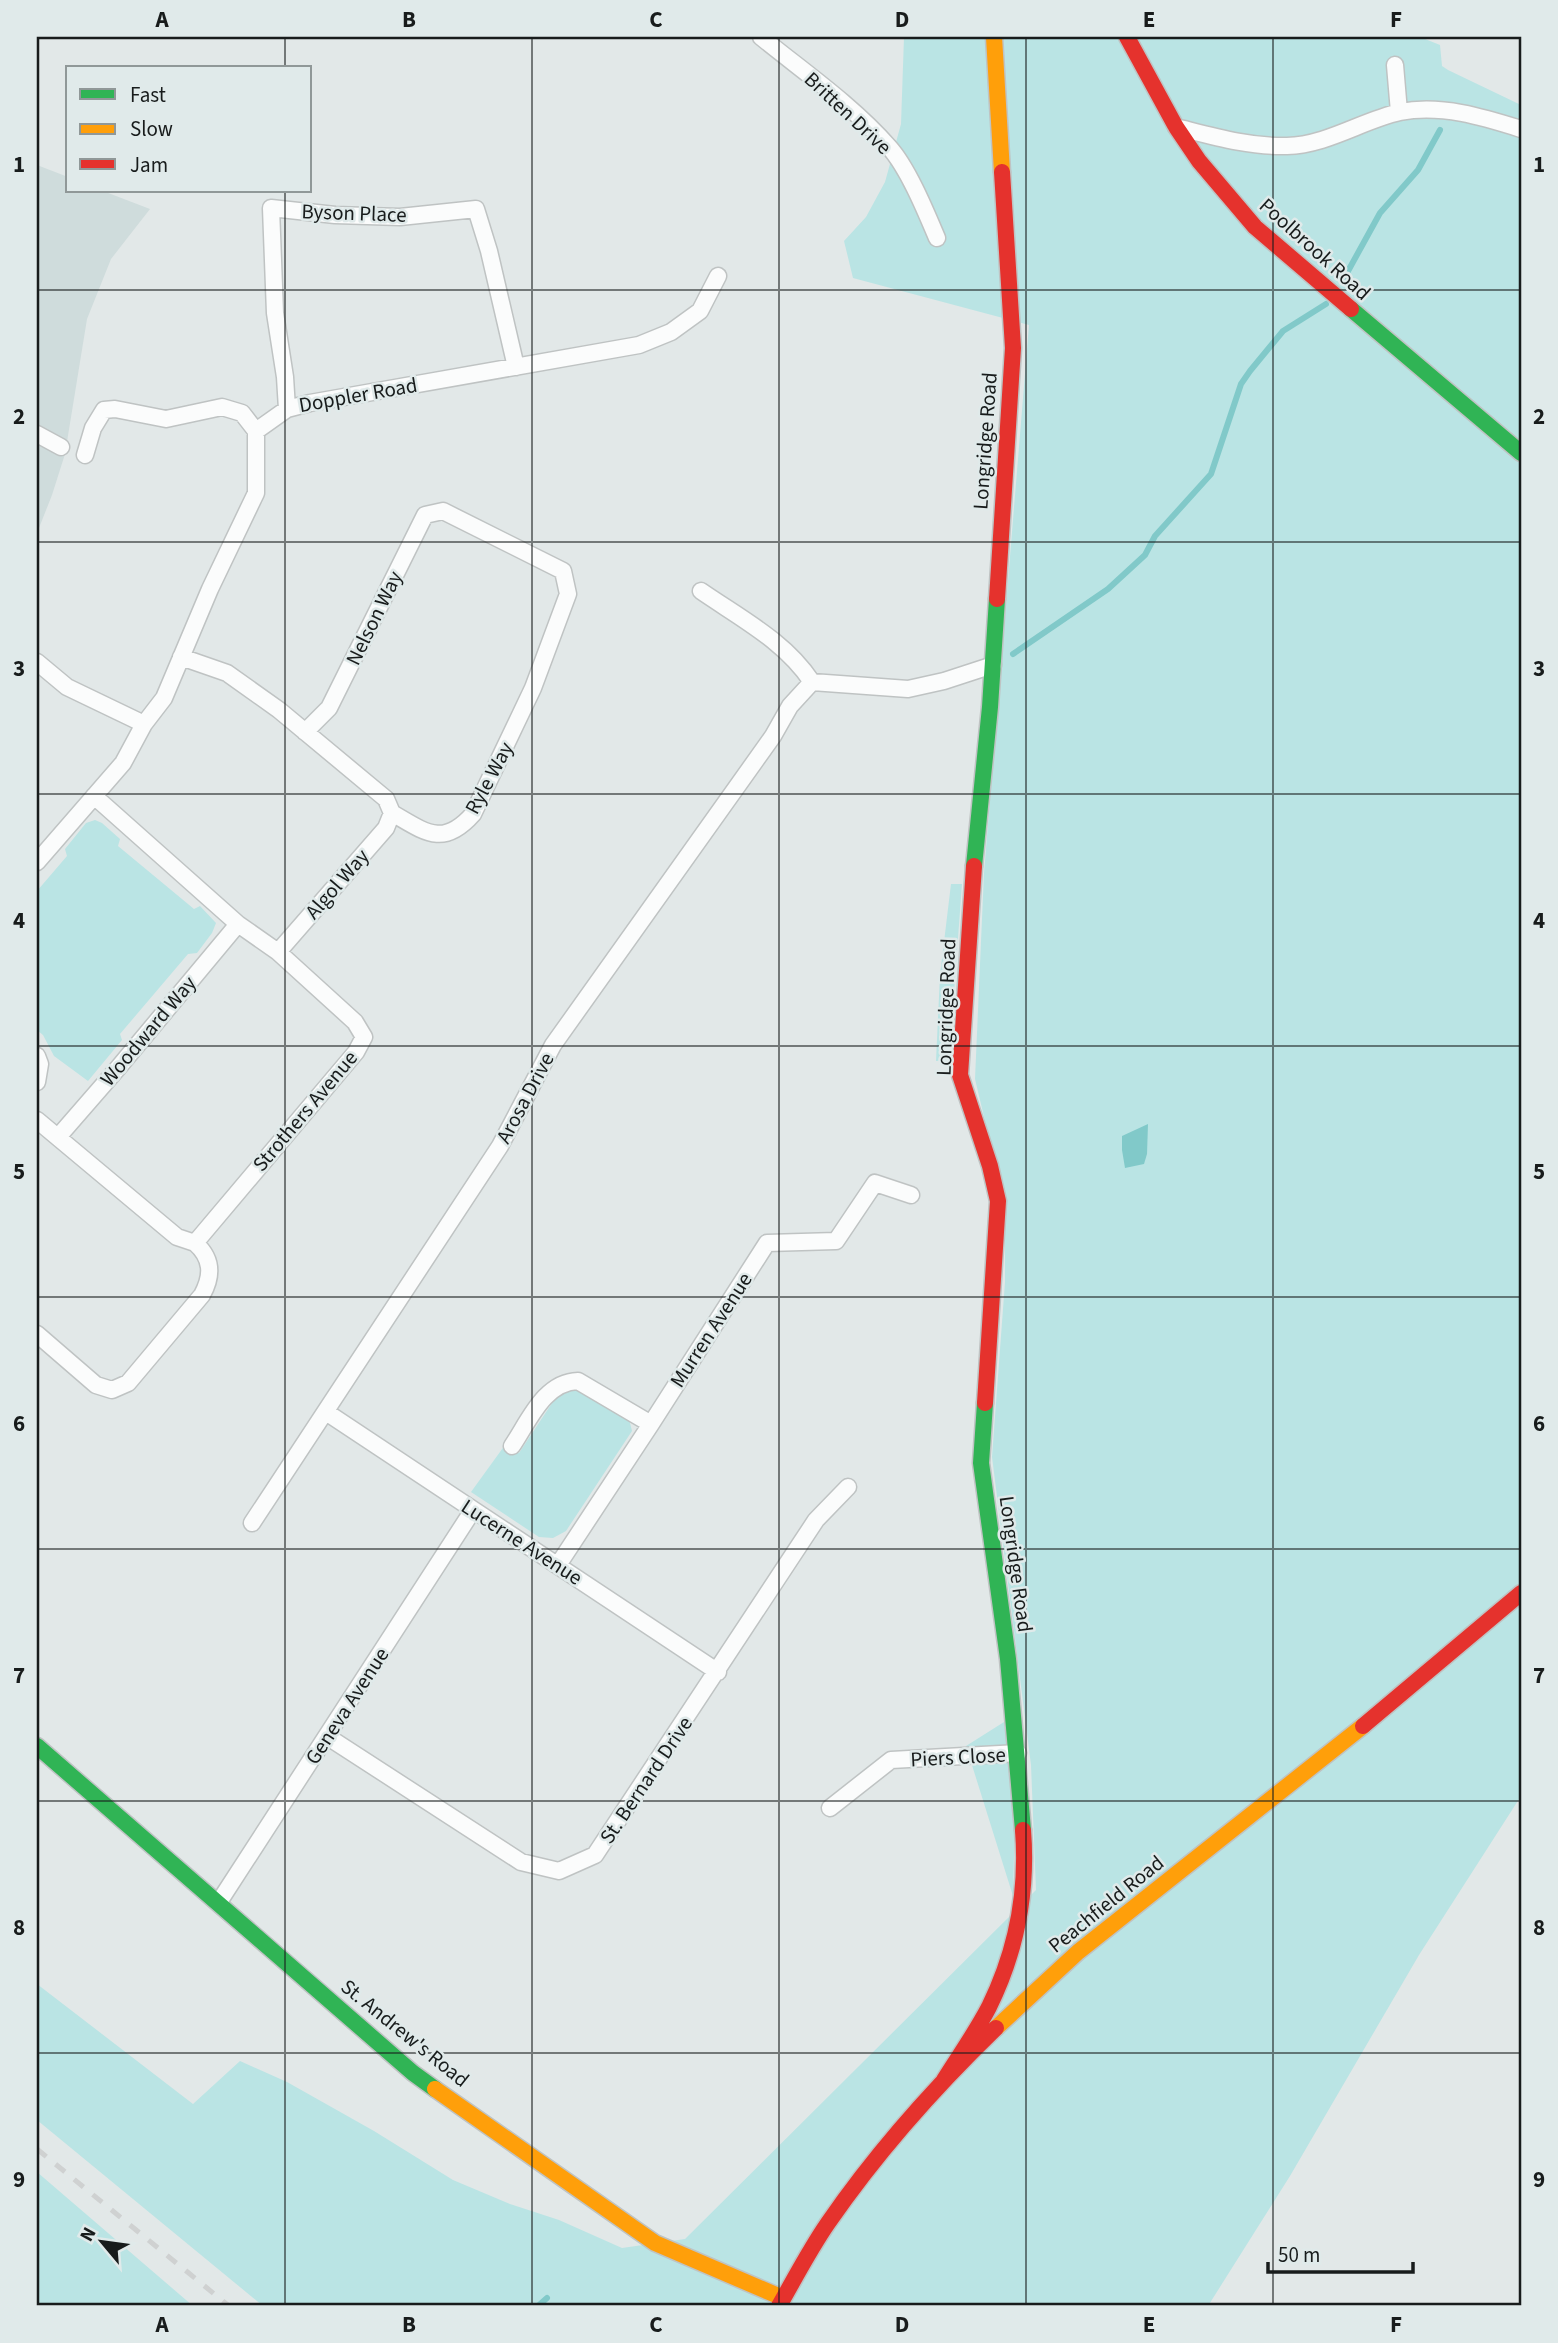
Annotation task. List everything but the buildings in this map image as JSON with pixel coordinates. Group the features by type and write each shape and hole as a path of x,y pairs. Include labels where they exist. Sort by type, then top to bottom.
{"street":[{"name":"Britten Drive","path":"761,37 855,114 891,149 921,201 937,238"},
{"name":"Longridge Road","path":"944,2080 989,2006 1012,1948 1022,1912 1025,1852 1018,1753 981,1463 998,1201 990,1166 960,1075 973,874 993,665 1013,348 994,37"},
{"name":"Poolbrook Road","path":"1127,37 1176,127 1199,161 1255,227 1521,453"},
{"path":"1395,65 1399,113"},
{"path":"1176,127 1235,142 1288,146 1338,135 1399,113 1437,109 1521,129"},
{"name":"Byson Place","path":"287,409 275,313 271,208 335,215 400,217 476,209 489,251 516,367"},
{"name":"Doppler Road","path":"256,430 287,409 639,345 671,332 700,311 718,276"},
{"path":"37,862 123,763 144,724 164,698 210,589 256,493 256,430 242,413 222,407 166,419 115,409 104,410 93,428 85,455"},
{"path":"37,433 61,447"},
{"name":"Ryle Way","path":"181,657 228,673 386,799 392,813 428,833 451,833 473,814 533,688 568,594 563,571 443,511"},
{"name":"Nelson Way","path":"305,732 329,708 425,515 443,511"},
{"path":"701,591 776,642 798,661 812,682 908,689 993,665"},
{"path":"37,662 67,687 144,724"},
{"name":"Arosa Drive","path":"252,1523 500,1146 553,1045 773,736 790,706 812,682"},
{"name":"Strothers Avenue","path":"94,796 238,924 278,952 355,1022 364,1037 356,1052 195,1242"},
{"name":"Algol Way","path":"278,952 386,828 392,813"},
{"name":"Woodward Way","path":"58,1137 238,924"},
{"path":"37,1056 40,1064 37,1082"},
{"path":"37,1121 177,1237 195,1242 205,1252 210,1266 210,1281 202,1295 128,1383 112,1390 96,1385 37,1334"},
{"name":"Murren Avenue","path":"558,1565 767,1243 836,1241 875,1183 911,1195"},
{"path":"512,1446 550,1390 564,1381 578,1381 651,1424"},
{"name":"Lucerne Avenue","path":"326,1412 718,1672"},
{"name":"St. Bernard Drive","path":"328,1737 521,1862 559,1871 595,1855 816,1520 848,1486"},
{"name":"Geneva Avenue","path":"219,1902 473,1510"},
{"name":"Peachfield Road","path":"781,2302 827,2224 898,2129 1039,1986 1077,1952 1348,1738 1521,1593"},
{"name":"St. Andrew's Road","path":"37,1746 414,2073 655,2243 781,2302"},
{"name":"Piers Close","path":"830,1808 891,1760 1018,1753"}],"shaded area":[{"path":"904,37 1420,37 1440,45 1442,66 1521,105 1521,1796 1419,1955 1290,2176 1208,2306 263,2306 37,2120 37,1984 193,2104 240,2061 287,2082 453,2180 510,2204 559,2220 622,2248 685,2239 1036,1890 1031,1765 992,1457 1005,1282 1005,1205 975,1079 984,873 1029,325 853,278 844,241 866,217 885,182 901,124"},
{"path":"37,165 66,176 66,192 106,192 150,209 111,259 87,319 65,454 37,533"},
{"path":"95,820 120,839 118,846 194,909 200,906 216,923 197,953 188,954 120,1034 122,1040 88,1081 54,1056 43,1035 37,1030 37,891 67,856 65,849 86,823"},
{"path":"951,884 962,884 949,1060 936,1061 940,975"},
{"path":"1148,1124 1144,1164 1125,1168 1122,1136"},
{"path":"578,1387 629,1419 632,1431 566,1531 553,1538 539,1537 471,1492 505,1445 519,1453 558,1394 567,1388"},
{"path":"1004,1722 1015,1815 1013,1896 966,1746"},
{"path":"37,2172 193,2306 37,2306"}],"waterway":[{"path":"1342,282 1380,213 1418,170 1440,130"},
{"path":"1013,654 1108,589 1145,555 1155,536 1211,474 1241,384 1250,371 1283,331 1326,304"},
{"path":"538,2306 547,2298"}],"railway":[{"path":"37,2149 229,2306"}],"traffic: fast":[{"path":"1351,309 1521,453"},
{"path":"974,866 990,707 997,599"},
{"path":"985,1403 981,1463 1008,1659 1023,1830"},
{"path":"37,1746 413,2073 435,2089"}],"traffic: slow":[{"path":"994,37 1002,172"},
{"path":"996,2028 1078,1952 1363,1726"},
{"path":"435,2089 655,2243 783,2298"}],"traffic: jam":[{"path":"1127,37 1176,127 1199,161 1255,227 1351,309"},
{"path":"997,599 1013,348 1002,172"},
{"path":"974,866 960,1075 990,1166 998,1201 985,1403"},
{"path":"1363,1726 1521,1593"},
{"path":"944,2080 984,2016 1007,1964 1022,1899 1023,1830"},
{"path":"779,2306 821,2233 866,2171 929,2097 996,2028"}]}
